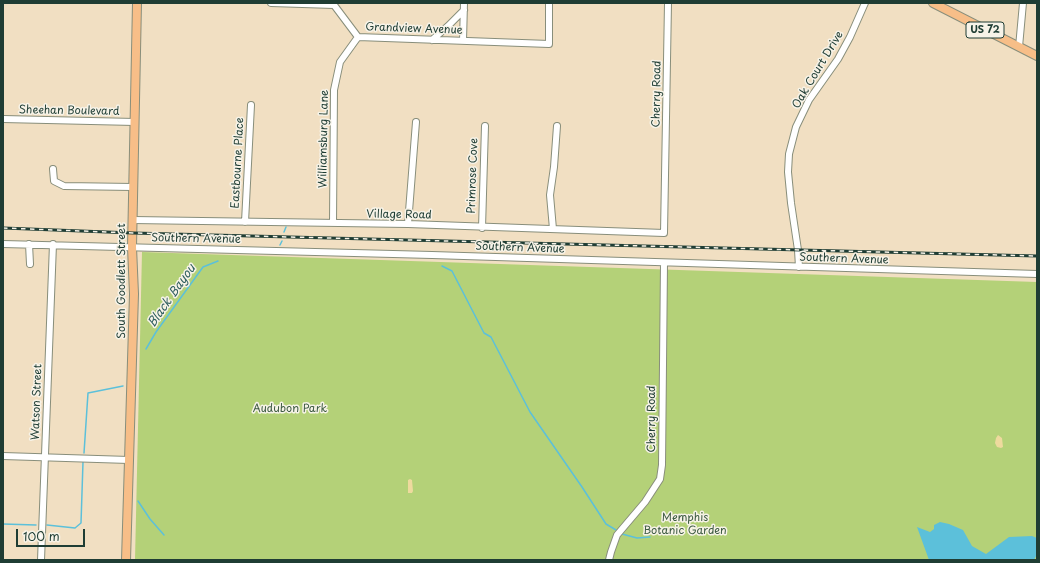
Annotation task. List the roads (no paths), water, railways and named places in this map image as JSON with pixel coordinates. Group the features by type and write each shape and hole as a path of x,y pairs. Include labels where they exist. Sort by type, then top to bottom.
{"main road":[{"name":"South Goodlett Street","path":"126,560 134,294 132,247 137,3"},
{"name":"US 72","path":"933,3 1037,56"}],"street":[{"name":"Grandview Avenue","path":"271,3 334,4 358,37 549,44 549,3"},
{"path":"462,41 464,3"},
{"name":"Cherry Road","path":"664,233 668,3"},
{"name":"Oak Court Drive","path":"798,268 798,250 788,172 789,154 796,127 809,100 838,59 850,37 865,3"},
{"path":"1019,47 1023,3"},
{"path":"432,40 464,10"},
{"name":"Williamsburg Lane","path":"333,223 334,90 340,62 358,37"},
{"name":"Eastbourne Place","path":"245,222 252,106"},
{"name":"Sheehan Boulevard","path":"3,119 135,122"},
{"path":"408,224 416,122"},
{"name":"Primrose Cove","path":"482,228 485,126"},
{"path":"553,229 550,195 557,126"},
{"path":"53,169 54,181 64,186 133,187"},
{"name":"Village Road","path":"133,220 408,224 482,228 664,233"},
{"name":"Southern Avenue","path":"3,244 53,244 798,268 1037,274"},
{"path":"29,244 30,264"},
{"name":"Watson Street","path":"41,560 53,244"},
{"name":"Cherry Road","path":"609,560 617,535 645,502 660,479 662,466 664,263"},
{"path":"3,456 129,460"}],"water":[{"path":"940,522 963,530 972,546 986,554 1009,537 1032,536 1037,538 1037,554 1034,560 929,560 917,527 930,532 934,529 934,525"}],"waterway":[{"name":"Black Bayou","path":"284,232 286,227"},
{"name":"Black Bayou","path":"280,245 282,241"},
{"name":"Black Bayou","path":"146,349 156,332 203,267 218,261"},
{"path":"442,266 452,271 484,333 491,337 530,412 606,524 616,530"},
{"name":"Black Bayou","path":"84,453 88,393 123,386"},
{"name":"Black Bayou","path":"47,525 75,528 81,523 83,462"},
{"path":"138,501 150,519 164,535"},
{"name":"Black Bayou","path":"3,524 36,525"},
{"path":"622,534 637,538 650,537"}],"railway":[{"path":"3,228 133,233 1037,256"}],"park label":[{"name":"Audubon Park","path":"290,409"},
{"name":"Memphis Botanic Garden","path":"685,524"}]}
